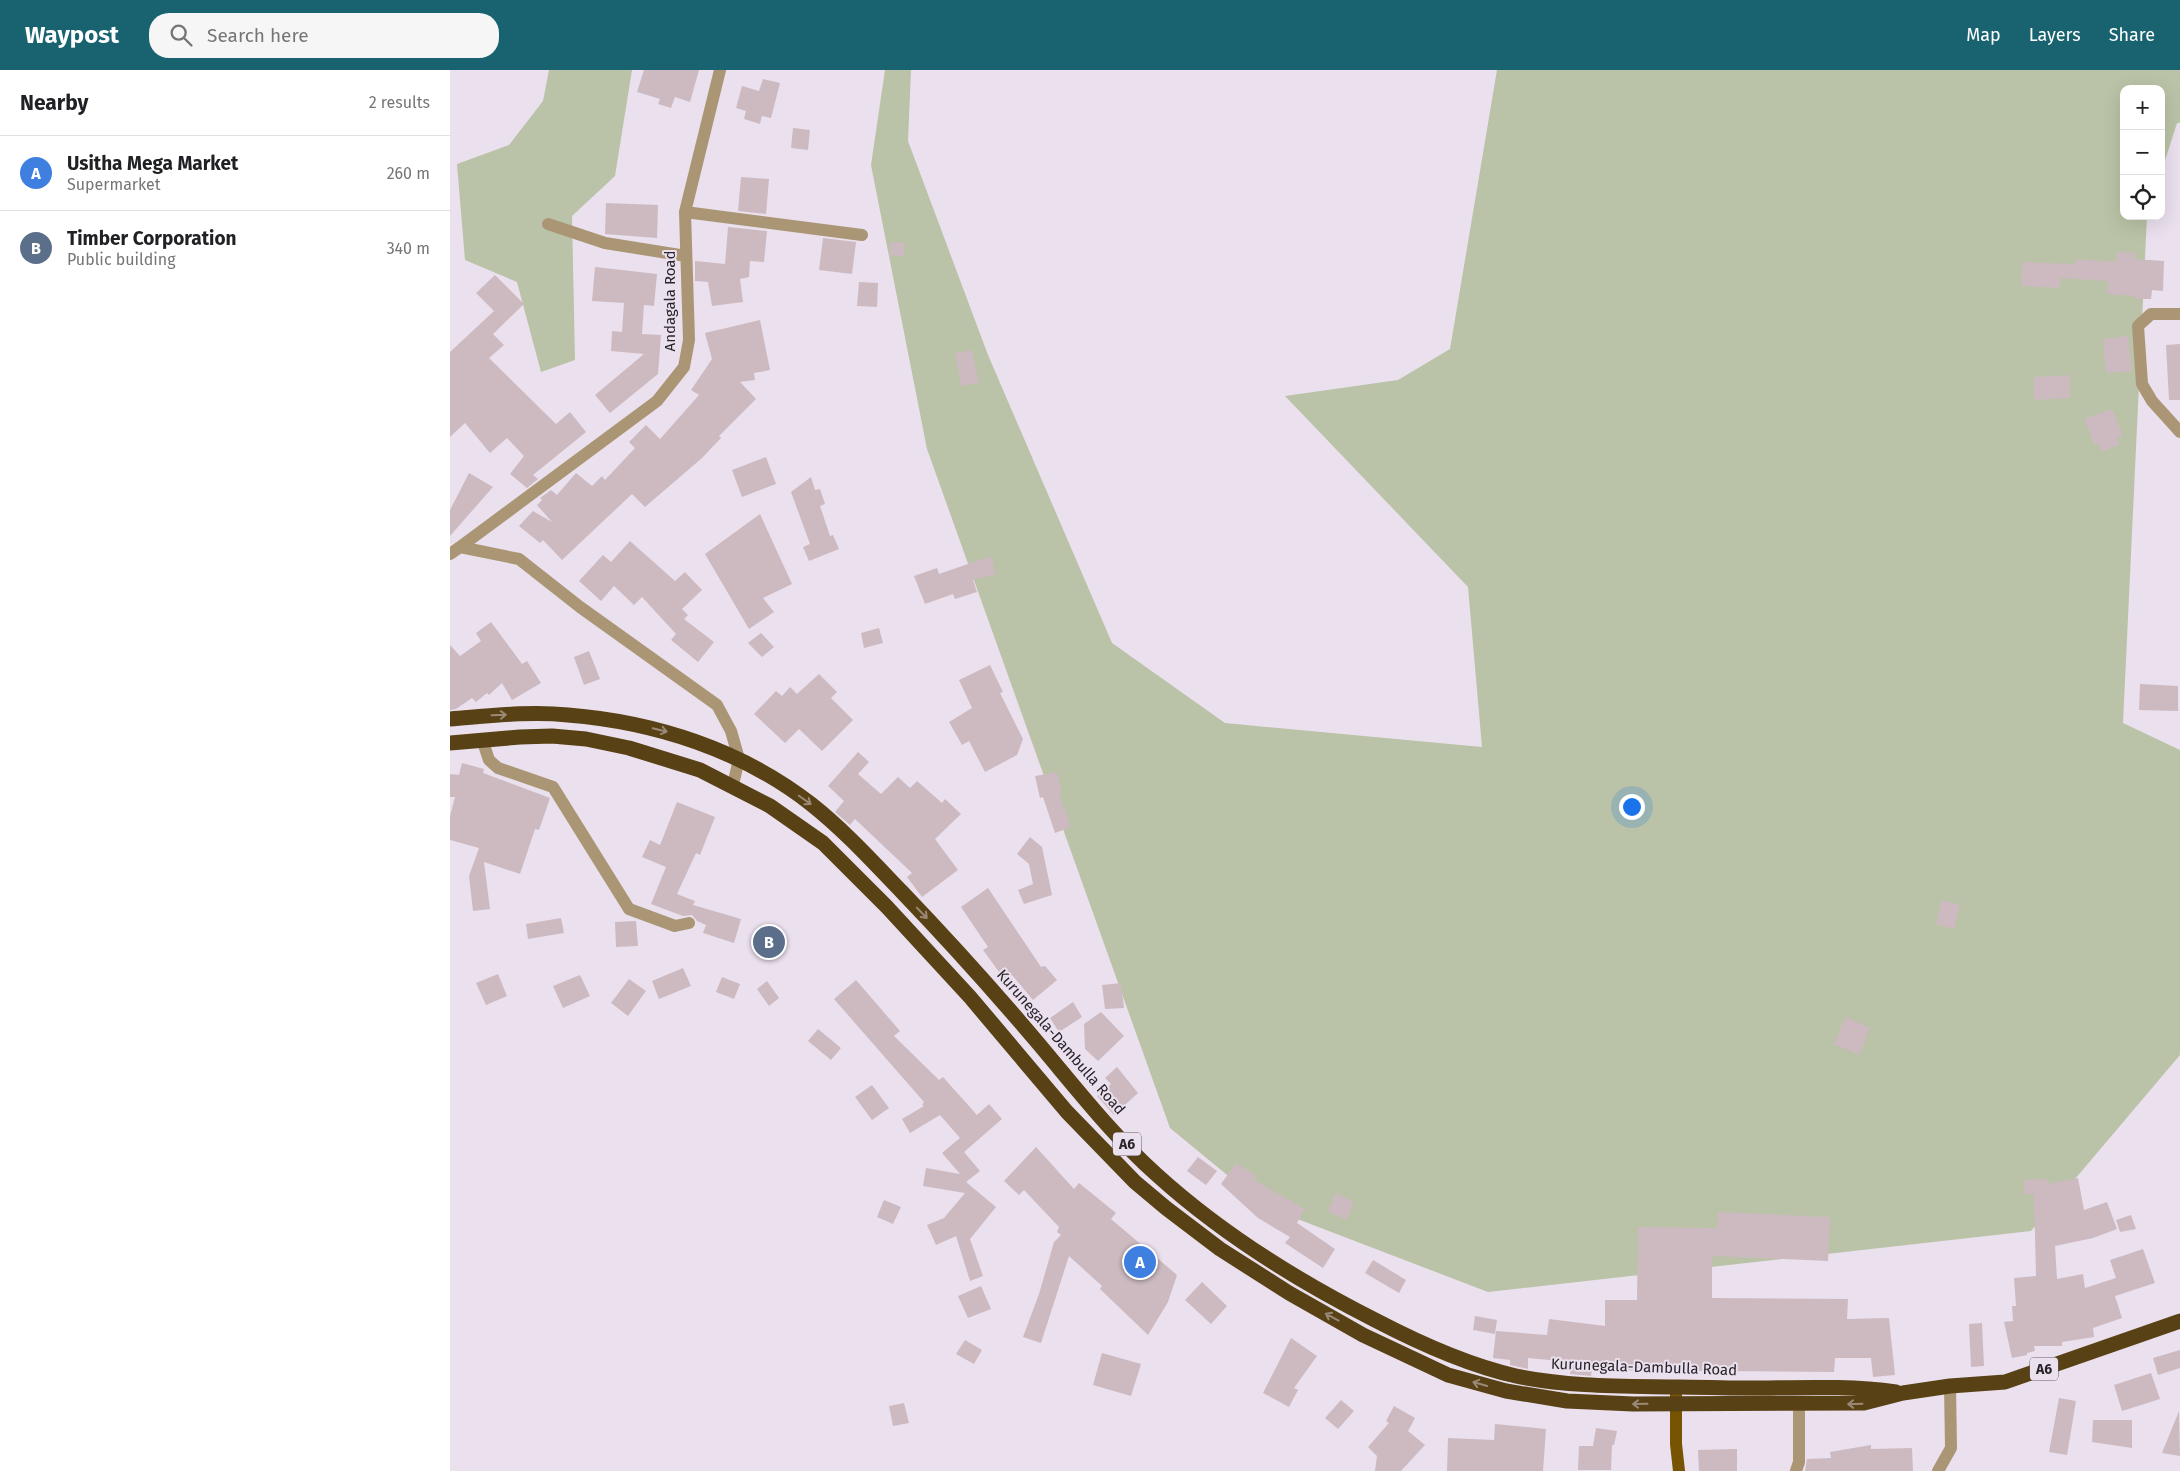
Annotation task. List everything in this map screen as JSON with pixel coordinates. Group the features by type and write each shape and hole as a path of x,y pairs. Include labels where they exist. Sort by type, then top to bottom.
{"highway":[{"name":"Kurunegala-Dambulla Road","path":"450,719 493,715 564,714 607,719 676,734 739,759 764,773 812,805 864,852 939,930 1133,1151 1156,1174 1194,1206 1259,1252 1372,1319 1443,1351 1492,1369 1550,1381 1676,1387 1868,1388 1903,1393"},
{"name":"Kurunegala-Dambulla Road","path":"450,743 482,739 552,736 586,740 659,757 700,770 770,806 823,843 887,907 963,989 1067,1112 1102,1149 1166,1208 1220,1249 1320,1311 1363,1335 1448,1375 1506,1391 1567,1401 1864,1403 1903,1393 1950,1386 2005,1382 2180,1321"}],"main road":[{"path":"1676,1387 1679,1471"}],"street":[{"name":"Andagala Road","path":"455,550 657,401 684,367 689,340 686,212 720,70"},
{"path":"686,212 862,235"},
{"path":"548,224 605,242 686,256"},
{"path":"2180,314 2152,314 2138,326 2142,384 2152,401 2180,432"},
{"path":"455,550 518,559 580,607 717,706 731,731 739,759 733,786"},
{"path":"482,739 489,760 498,768 553,787 629,908 675,926 690,923"},
{"path":"1938,1471 1951,1448 1950,1386"},
{"path":"1796,1471 1799,1462 1799,1404"}],"green space":[{"path":"549,70 632,70 615,176 572,216 575,360 541,372 517,282 465,260 457,164 509,145 543,101"},
{"path":"885,70 911,70 908,141 988,355 1112,643 1225,723 1482,747 1468,587 1285,396 1398,380 1450,349 1497,70 2180,70 2180,123 2177,123 2165,160 2165,85 2120,85 2120,220 2147,220 2123,723 2180,750 2180,1055 2031,1231 1488,1292 1266,1207 1170,1128 927,449 871,165"}],"building":[{"path":"644,70 699,70 690,102 675,97 671,108 658,104 660,99 637,92"},
{"path":"763,79 780,83 771,118 762,116 760,124 744,119 746,111 736,108 742,86 759,91"},
{"path":"793,128 810,130 808,150 791,148"},
{"path":"741,177 769,179 766,214 738,211"},
{"path":"606,203 658,205 657,238 605,234"},
{"path":"728,227 767,231 764,262 750,261 749,277 740,279 743,302 712,306 708,282 695,281 695,261 725,264"},
{"path":"823,238 856,242 852,274 819,270"},
{"path":"891,242 905,243 904,256 889,255"},
{"path":"2117,252 2135,253 2134,259 2164,261 2163,291 2152,290 2151,299 2135,299 2135,296 2107,294 2108,281 2061,278 2060,288 2021,286 2022,262 2075,264 2076,259 2116,262"},
{"path":"595,267 657,274 654,306 644,305 642,334 661,335 658,374 610,413 595,395 644,354 611,351 612,331 622,332 624,303 592,301"},
{"path":"495,275 524,304 493,334 504,345 489,358 556,424 570,412 586,432 533,475 538,479 527,488 510,474 524,456 507,438 490,453 465,423 450,437 450,352 494,311 476,293"},
{"path":"859,282 878,283 877,307 857,306"},
{"path":"760,320 770,370 754,373 755,380 740,382 756,399 719,436 721,438 702,458 645,507 632,494 562,560 543,540 540,543 519,526 533,511 552,522 537,505 542,500 540,498 551,490 557,495 576,473 592,486 602,476 605,480 635,448 629,442 646,425 660,439 699,395 691,390 712,359 705,333"},
{"path":"2128,336 2132,371 2106,373 2103,339"},
{"path":"2180,344 2180,400 2169,400 2166,345"},
{"path":"972,350 979,383 961,386 955,353"},
{"path":"2070,375 2070,398 2034,400 2034,377"},
{"path":"2112,409 2123,436 2117,438 2119,445 2102,452 2099,444 2095,446 2084,419"},
{"path":"766,457 776,484 742,497 732,470"},
{"path":"469,473 493,487 450,536 450,510"},
{"path":"811,477 815,490 820,489 825,504 820,506 830,536 833,535 839,549 809,561 803,547 810,544 791,492"},
{"path":"760,514 792,584 763,598 774,612 749,629 705,554"},
{"path":"630,541 675,581 685,572 702,590 682,609 688,615 684,619 714,642 698,662 671,640 676,634 642,597 634,605 614,586 601,601 579,581 603,555 611,562"},
{"path":"991,556 996,574 973,580 977,592 955,599 953,594 925,604 914,576 937,568 939,574"},
{"path":"491,622 522,664 527,661 541,683 512,700 502,683 489,695 487,693 476,702 472,698 456,709 450,710 450,645 460,656 481,641 476,633"},
{"path":"879,628 883,643 864,648 861,633"},
{"path":"761,633 774,647 762,657 748,643"},
{"path":"589,651 600,679 584,685 574,657"},
{"path":"990,665 1003,692 1000,693 1023,739 1017,755 985,772 969,741 962,745 949,722 972,708 959,680"},
{"path":"819,674 837,692 831,698 853,720 822,751 799,729 785,743 754,714 776,691 782,696 790,687 797,694"},
{"path":"2140,684 2178,686 2178,711 2139,710"},
{"path":"858,752 869,762 858,774 881,794 898,777 910,788 917,781 942,803 945,799 961,814 935,839 958,870 922,897 907,877 912,873 855,819 850,825 835,812 844,801 828,786"},
{"path":"462,763 484,769 483,773 550,798 539,830 535,829 520,874 484,862 490,909 473,911 469,876 479,848 450,840 450,816 455,797 450,797 450,774 459,775"},
{"path":"1057,772 1062,793 1059,794 1071,827 1055,833 1043,797 1040,798 1035,776"},
{"path":"677,802 715,817 700,855 696,853 677,894 695,901 693,905 741,919 734,943 703,933 706,925 697,921 692,915 683,916 651,904 666,867 642,857 650,840 660,845"},
{"path":"1030,837 1042,847 1052,895 1024,904 1018,890 1033,884 1029,864 1017,854"},
{"path":"988,888 1041,967 1045,966 1057,980 1033,1000 1012,975 1005,980 983,950 988,947 961,907"},
{"path":"1942,900 1960,905 1954,929 1936,924"},
{"path":"561,918 564,933 528,939 526,924"},
{"path":"636,921 638,946 616,947 615,922"},
{"path":"683,968 691,986 659,999 652,981"},
{"path":"498,974 507,996 486,1005 476,983"},
{"path":"580,975 590,996 563,1008 553,986"},
{"path":"722,977 740,984 734,999 716,992"},
{"path":"629,979 646,991 628,1016 611,1003"},
{"path":"856,980 900,1031 894,1036 939,1080 943,1077 977,1115 989,1104 1002,1119 964,1152 980,1171 966,1182 996,1207 970,1239 983,1276 970,1281 956,1236 936,1245 927,1225 944,1218 965,1193 923,1186 926,1168 960,1174 942,1153 960,1138 940,1115 910,1133 902,1119 924,1106 922,1105 924,1102 834,999"},
{"path":"767,981 779,998 769,1006 757,989"},
{"path":"1121,983 1124,1008 1105,1009 1102,985"},
{"path":"1073,1002 1082,1017 1059,1032 1050,1018"},
{"path":"1101,1012 1124,1036 1098,1061 1085,1049 1084,1024"},
{"path":"1845,1017 1870,1028 1859,1055 1834,1044"},
{"path":"818,1029 841,1048 831,1060 808,1041"},
{"path":"1117,1067 1138,1093 1114,1115 1097,1096 1111,1084 1105,1078"},
{"path":"872,1085 889,1108 872,1120 855,1097"},
{"path":"1036,1147 1074,1189 1079,1183 1116,1213 1111,1219 1177,1275 1168,1302 1148,1335 1100,1289 1102,1286 1069,1256 1041,1343 1023,1337 1039,1294 1054,1242 1061,1235 1057,1232 1059,1227 1024,1190 1019,1195 1004,1181"},
{"path":"1198,1157 1217,1171 1206,1185 1187,1171"},
{"path":"1236,1163 1257,1176 1254,1180 1305,1209 1297,1223 1335,1249 1323,1268 1285,1243 1290,1237 1258,1218 1221,1184"},
{"path":"2078,1178 2084,1210 2107,1202 2117,1229 2093,1238 2055,1246 2057,1279 2083,1274 2085,1288 2116,1278 2110,1260 2143,1249 2155,1283 2115,1296 2122,1318 2093,1328 2094,1337 2062,1342 2062,1346 2034,1346 2035,1351 2012,1358 2004,1322 2013,1321 2012,1306 2016,1306 2014,1278 2036,1276 2034,1194 2025,1195 2024,1180 2047,1179 2047,1184"},
{"path":"1336,1193 1354,1202 1346,1220 1328,1211"},
{"path":"884,1200 901,1207 893,1224 877,1217"},
{"path":"1718,1212 1830,1217 1828,1261 1712,1256 1712,1298 1848,1299 1847,1319 1889,1318 1895,1375 1873,1377 1871,1358 1835,1358 1834,1372 1592,1370 1591,1376 1570,1374 1571,1362 1528,1358 1528,1369 1510,1365 1510,1360 1493,1358 1496,1331 1547,1335 1549,1319 1605,1326 1605,1300 1637,1300 1638,1227 1717,1228"},
{"path":"2131,1215 2136,1229 2120,1232 2116,1220"},
{"path":"1373,1260 1406,1280 1399,1293 1365,1273"},
{"path":"1202,1282 1227,1306 1211,1324 1185,1300"},
{"path":"981,1286 991,1309 968,1318 958,1296"},
{"path":"1475,1316 1497,1320 1495,1334 1473,1330"},
{"path":"1982,1323 1984,1366 1971,1367 1969,1324"},
{"path":"1291,1338 1317,1356 1294,1388 1298,1390 1289,1407 1263,1393"},
{"path":"965,1340 982,1350 974,1364 956,1354"},
{"path":"2180,1350 2180,1368 2158,1375 2153,1358"},
{"path":"1102,1353 1141,1364 1131,1396 1093,1385"},
{"path":"2151,1373 2160,1399 2122,1411 2114,1385"},
{"path":"2059,1398 2076,1401 2067,1455 2049,1452"},
{"path":"1341,1400 1354,1411 1338,1429 1325,1418"},
{"path":"904,1403 909,1423 893,1426 889,1406"},
{"path":"1394,1406 1415,1418 1408,1431 1425,1445 1401,1471 1375,1471 1377,1456 1368,1447 1389,1423 1386,1421"},
{"path":"2179,1411 2180,1456 2162,1453"},
{"path":"2093,1420 2132,1420 2132,1448 2092,1442"},
{"path":"1495,1424 1546,1429 1543,1471 1447,1471 1448,1438 1494,1440"},
{"path":"1596,1428 1617,1431 1614,1445 1612,1445 1611,1470 1578,1470 1579,1446 1593,1446"},
{"path":"1871,1445 1871,1449 1912,1448 1913,1471 1805,1471 1807,1459 1831,1458 1830,1452"},
{"path":"1737,1449 1737,1471 1699,1471 1698,1450"}],"place":[{"name":"Timber Corporation","path":"769,942"},
{"name":"Usitha Mega Market","path":"1140,1262"}]}
